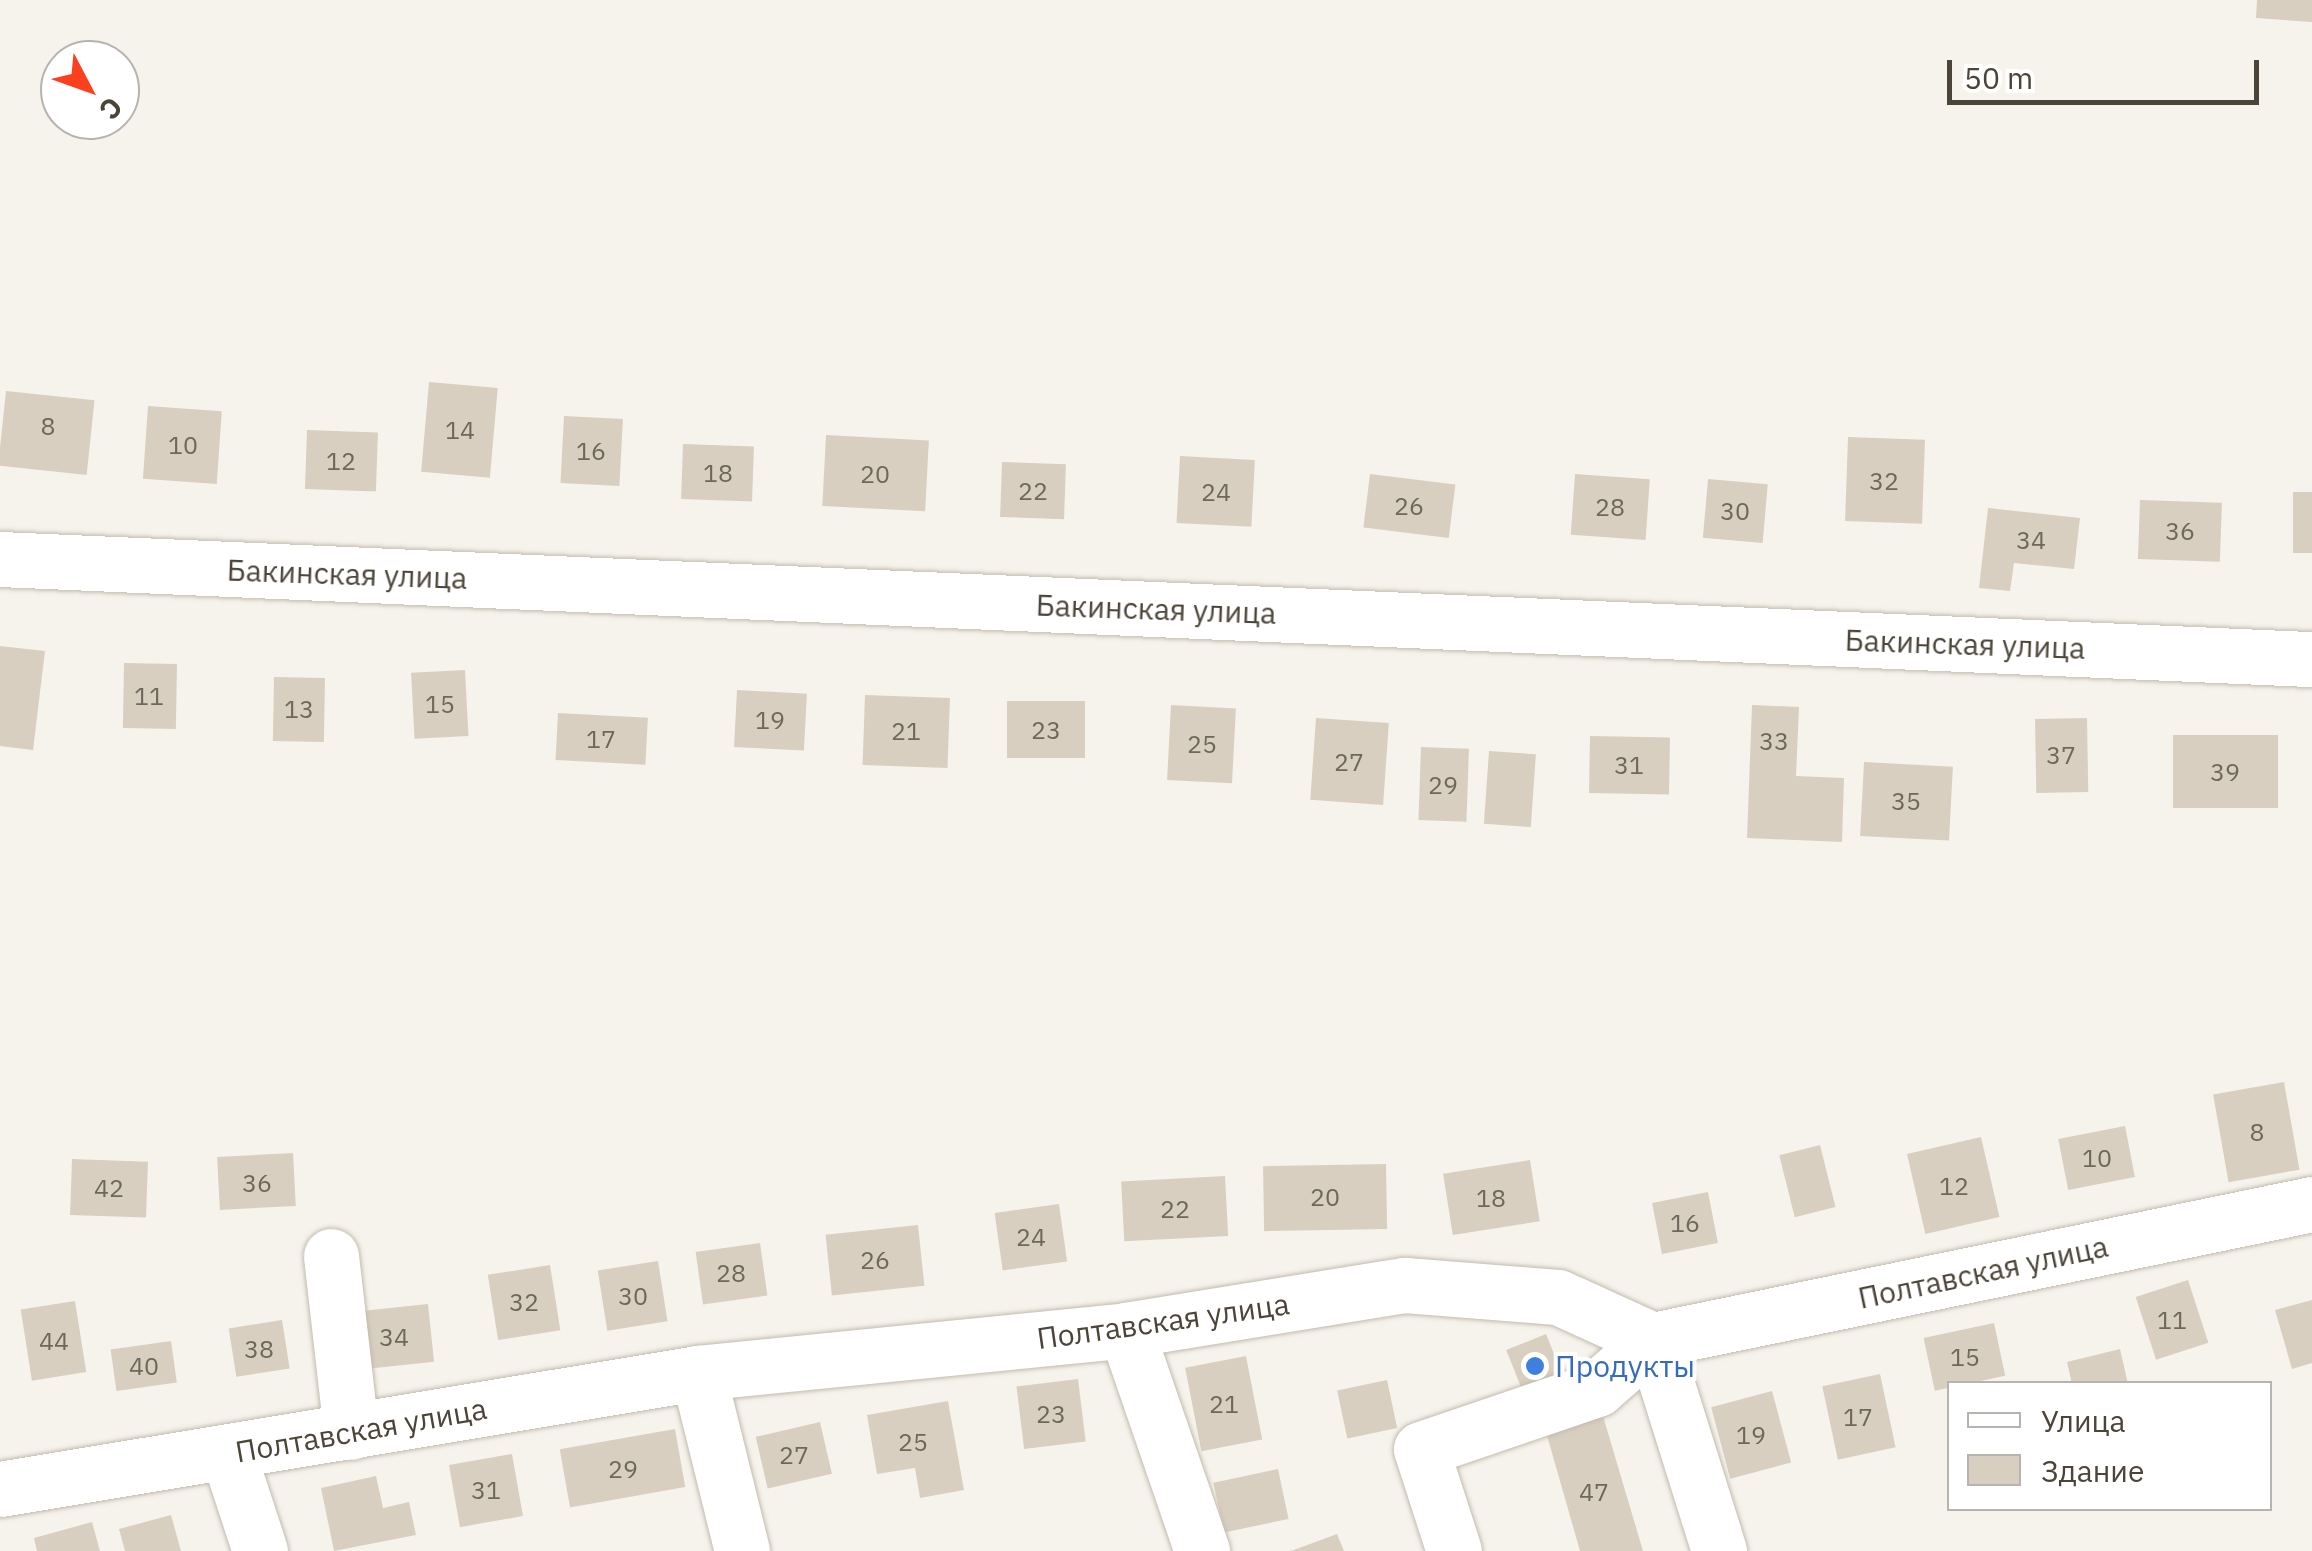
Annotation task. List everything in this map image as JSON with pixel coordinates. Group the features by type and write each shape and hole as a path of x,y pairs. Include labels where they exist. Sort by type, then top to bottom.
{"street":[{"name":"Бакинская улица","path":"0,559 2312,659"},
{"name":"Полтавская улица","path":"0,1489 698,1373 1126,1330 1405,1285 1558,1297 1653,1340 2312,1204"},
{"path":"330,1256 351,1432"},
{"path":"1126,1330 1202,1551"},
{"path":"1454,1551 1420,1449 1596,1389 1653,1340 1720,1551"},
{"path":"698,1373 742,1551"},
{"path":"228,1453 260,1551"}],"building":[{"path":"2257,0 2312,0 2312,22 2256,18"},
{"path":"429,382 498,388 490,478 421,472"},
{"path":"6,391 95,400 87,475 0,466"},
{"path":"148,406 222,411 217,484 143,479"},
{"path":"564,416 623,419 619,486 560,483"},
{"path":"307,430 378,432 376,491 305,489"},
{"path":"826,435 929,440 925,511 822,506"},
{"path":"1848,437 1925,440 1922,524 1845,521"},
{"path":"683,444 754,446 752,501 681,499"},
{"path":"1180,456 1255,460 1251,527 1176,523"},
{"path":"1002,462 1066,464 1064,519 1000,517"},
{"path":"1370,474 1455,484 1449,538 1363,528"},
{"path":"1575,474 1650,479 1646,540 1571,535"},
{"path":"1708,479 1768,484 1763,543 1703,538"},
{"path":"2293,492 2312,492 2312,553 2293,553"},
{"path":"2140,500 2222,503 2220,562 2138,559"},
{"path":"1988,508 2080,518 2074,569 2014,563 2010,591 1979,588"},
{"path":"0,646 45,651 33,750 0,746"},
{"path":"124,663 177,664 176,729 123,728"},
{"path":"465,670 468,736 415,739 411,673"},
{"path":"274,677 325,678 324,742 273,741"},
{"path":"737,690 807,694 804,751 734,747"},
{"path":"865,695 950,698 948,768 863,765"},
{"path":"1007,701 1085,701 1085,758 1007,758"},
{"path":"1171,705 1236,708 1232,783 1167,780"},
{"path":"1752,705 1799,707 1796,776 1844,778 1842,842 1747,838"},
{"path":"558,713 648,718 645,765 556,760"},
{"path":"1316,718 1389,723 1383,805 1310,800"},
{"path":"2087,718 2088,792 2036,793 2035,719"},
{"path":"2173,735 2278,735 2278,808 2173,808"},
{"path":"1590,736 1670,737 1669,794 1589,793"},
{"path":"1421,747 1469,749 1466,822 1418,820"},
{"path":"1489,751 1536,754 1531,827 1484,824"},
{"path":"1864,762 1953,767 1949,841 1860,836"},
{"path":"2284,1082 2299,1170 2229,1182 2213,1095"},
{"path":"2125,1126 2135,1177 2068,1190 2058,1139"},
{"path":"1981,1137 1999,1217 1925,1234 1907,1154"},
{"path":"1820,1145 1835,1207 1795,1217 1779,1155"},
{"path":"293,1153 296,1206 220,1210 217,1157"},
{"path":"72,1159 148,1162 146,1218 70,1215"},
{"path":"1530,1160 1540,1221 1453,1235 1443,1174"},
{"path":"1386,1164 1387,1229 1264,1231 1263,1166"},
{"path":"1225,1176 1228,1236 1124,1241 1121,1181"},
{"path":"1708,1192 1718,1243 1662,1254 1652,1203"},
{"path":"1059,1204 1067,1261 1003,1270 995,1213"},
{"path":"918,1225 924,1286 832,1295 826,1235"},
{"path":"760,1243 767,1295 703,1305 696,1252"},
{"path":"658,1261 668,1321 607,1331 598,1271"},
{"path":"550,1265 560,1330 498,1340 488,1275"},
{"path":"2188,1280 2208,1343 2156,1360 2136,1297"},
{"path":"2312,1300 2312,1363 2292,1369 2275,1310"},
{"path":"75,1301 86,1372 32,1381 21,1310"},
{"path":"428,1304 434,1362 360,1369 354,1312"},
{"path":"282,1320 290,1368 236,1377 229,1328"},
{"path":"1994,1323 2005,1376 1981,1381 1947,1381 1947,1388 1935,1391 1924,1338"},
{"name":"Продукты","path":"1546,1334 1565,1382 1526,1398 1506,1350"},
{"path":"171,1341 177,1383 116,1391 111,1349"},
{"path":"2120,1349 2127,1381 2071,1381 2067,1362"},
{"path":"1246,1356 1262,1439 1201,1451 1185,1368"},
{"path":"1880,1374 1896,1447 1838,1460 1822,1386"},
{"path":"1078,1379 1086,1442 1024,1449 1016,1387"},
{"path":"1387,1380 1397,1428 1347,1439 1337,1391"},
{"path":"1772,1391 1791,1462 1730,1479 1711,1407"},
{"path":"948,1401 964,1490 920,1498 915,1468 877,1474 867,1415"},
{"path":"1603,1416 1643,1551 1580,1551 1546,1432"},
{"path":"820,1422 832,1474 768,1488 756,1437"},
{"path":"675,1429 685,1487 570,1507 560,1449"},
{"path":"512,1454 523,1516 460,1527 449,1465"},
{"path":"1278,1469 1289,1519 1224,1533 1213,1483"},
{"path":"376,1476 383,1508 409,1502 416,1535 334,1551 321,1488"},
{"path":"171,1515 181,1551 125,1551 119,1529"},
{"path":"92,1522 100,1551 37,1551 34,1538"},
{"path":"1337,1534 1344,1551 1291,1551"}],"place":[{"name":"Продукты","path":"1535,1366"}]}
